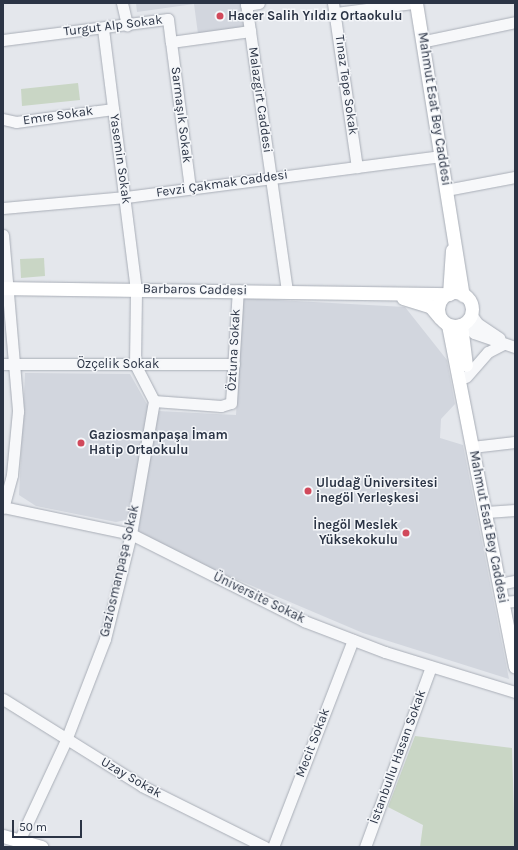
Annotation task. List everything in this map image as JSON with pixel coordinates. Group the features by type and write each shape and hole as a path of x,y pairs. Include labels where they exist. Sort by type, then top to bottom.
{"main road":[{"name":"Mahmut Esat Bey Caddesi","path":"416,3 424,40 451,216"},
{"path":"451,216 448,294 438,307 456,321 466,377 466,410"},
{"path":"451,216 464,295 470,303 456,321 466,410"},
{"name":"Barbaros Caddesi","path":"6,288 238,290 387,294"},
{"path":"387,294 464,295"},
{"path":"387,294 430,306 456,321"},
{"name":"Mahmut Esat Bey Caddesi","path":"466,410 499,584 509,601 515,666"},
{"path":"3,836 41,847"}],"street":[{"path":"122,3 127,25"},
{"path":"246,4 259,3"},
{"path":"334,8 412,3"},
{"name":"Malazgirt Caddesi","path":"246,4 287,292"},
{"name":"Tınaz Tepe Sokak","path":"334,8 357,167"},
{"name":"Turgut Alp Sokak","path":"3,40 168,19 171,42 250,31"},
{"path":"424,40 515,22"},
{"name":"Yasemin Sokak","path":"103,28 126,197 136,290"},
{"name":"Sarmaşık Sokak","path":"171,42 190,188"},
{"name":"Emre Sokak","path":"3,119 16,122 113,109"},
{"name":"Fevzi Çakmak Caddesi","path":"3,208 126,197 441,156"},
{"path":"446,190 515,177"},
{"path":"3,235 6,288 6,367 17,397 16,446 3,508"},
{"path":"136,290 135,364 154,401"},
{"name":"Öztuna Sokak","path":"154,401 228,405 234,364 238,290"},
{"path":"456,321 474,333 509,345"},
{"path":"466,377 488,352 509,345"},
{"name":"Özçelik Sokak","path":"6,367 135,364 234,364"},
{"name":"Gaziosmanpaşa Sokak","path":"19,840 66,740 105,639 131,534 154,401"},
{"path":"472,447 515,442"},
{"name":"Üniversite Sokak","path":"3,508 131,534 304,621 431,667 515,692"},
{"path":"486,512 515,510"},
{"path":"499,584 515,581"},
{"name":"Mecit Sokak","path":"273,847 353,640"},
{"name":"İstanbullu Hasan Sokak","path":"365,847 431,667"},
{"name":"Uzay Sokak","path":"3,699 66,740 142,786 265,847"}],"shaded area":[{"name":"Hacer Salih Yıldız Ortaokulu","path":"136,3 242,3 246,28 198,34 194,4 137,12"},
{"name":"Uludağ Üniversitesi İnegöl Yerleşkesi","path":"242,298 405,307 447,360 455,404 441,419 440,438 463,445 509,679 363,633 137,537 158,411 236,415"},
{"name":"Gaziosmanpaşa İmam Hatip Ortaokulu","path":"25,373 130,374 148,406 130,516 126,520 116,522 36,506 19,495"}],"green space":[{"path":"78,83 80,100 22,106 21,89"},
{"path":"44,258 45,276 21,278 20,259"},
{"path":"415,736 512,748 515,847 420,847 423,825 388,807"}],"place":[{"name":"Hacer Salih Yıldız Ortaokulu","path":"220,16"},
{"name":"Gaziosmanpaşa İmam Hatip Ortaokulu","path":"81,443"},
{"name":"Uludağ Üniversitesi İnegöl Yerleşkesi","path":"308,491"},
{"name":"İnegöl Meslek Yüksekokulu","path":"406,533"}]}
